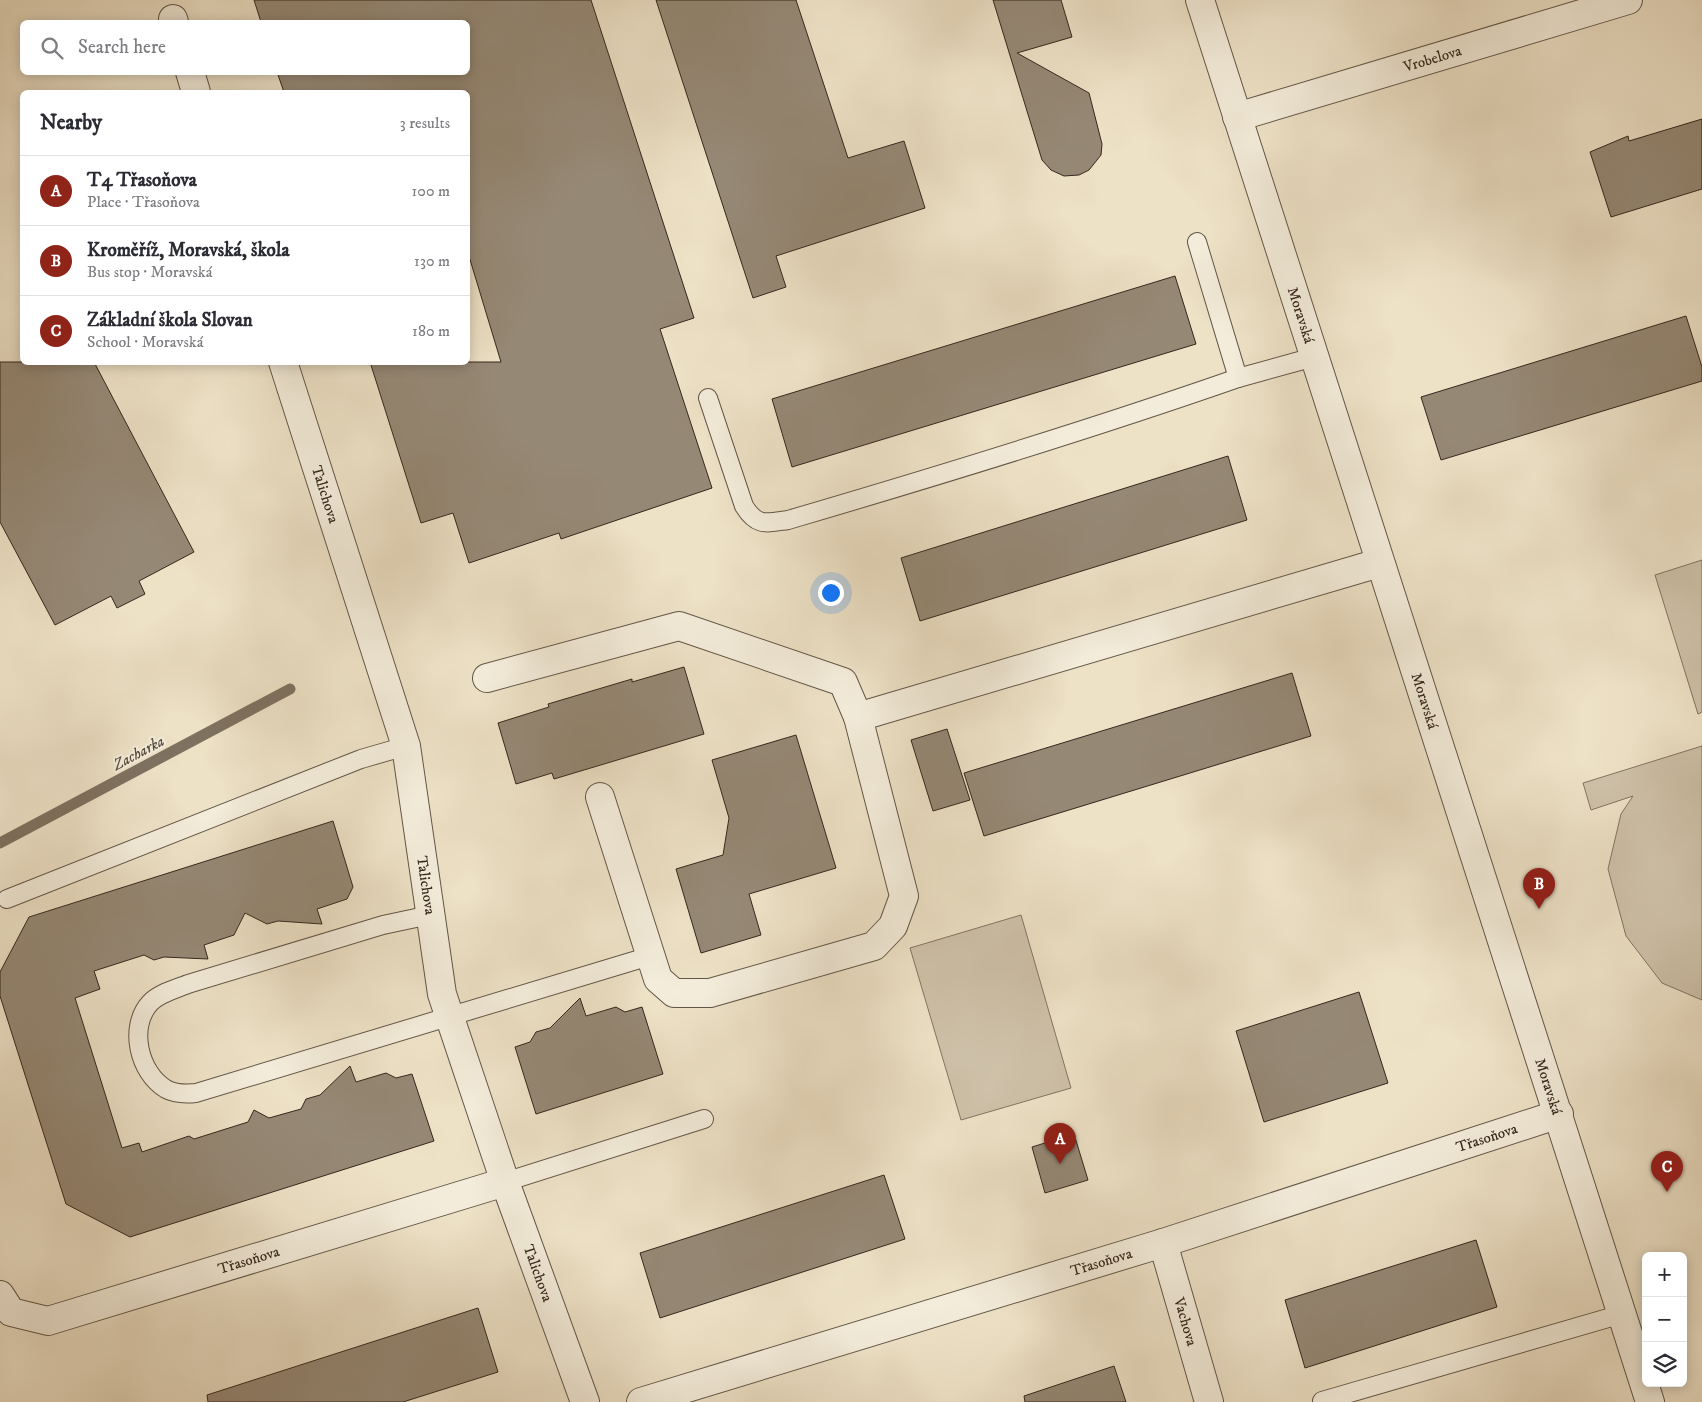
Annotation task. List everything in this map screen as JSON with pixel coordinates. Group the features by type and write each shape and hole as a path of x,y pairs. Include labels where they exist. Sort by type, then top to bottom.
{"street":[{"name":"Moravská","path":"1200,0 1650,1402"},
{"name":"Vrobelova","path":"1237,116 1628,0"},
{"path":"191,75 195,90"},
{"name":"Talichova","path":"284,365 406,746 442,994 504,1182 585,1402"},
{"path":"858,717 1380,563"},
{"path":"487,678 679,626 843,682 858,717 904,896 893,926 874,946 710,993 674,993 658,979 600,797"},
{"name":"Třasoňova","path":"640,1402 1163,1243 1559,1114"},
{"name":"Třasoňova","path":"0,1295 11,1312 48,1321 504,1182"},
{"name":"Vachova","path":"1163,1243 1209,1402"}],"lane":[{"path":"1197,242 1238,378"},
{"path":"708,398 744,506 752,518 765,524 788,520 930,478 1145,410 1238,378 1314,357"},
{"path":"8,899 361,759 406,746"},
{"path":"430,915 375,928 188,984 162,994 150,1002 142,1013 139,1046 144,1063 153,1079 167,1090 181,1094 196,1093 650,956"},
{"path":"504,1182 704,1119"},
{"path":"1322,1400 1622,1314"}],"shaded area":[{"path":"1702,560 1702,712 1698,714 1655,575"},
{"path":"1702,746 1702,1000 1662,983 1626,936 1608,869 1621,814 1633,796 1591,810 1583,783"},
{"path":"1021,915 1071,1088 961,1120 910,948"}],"building":[{"path":"254,0 591,0 694,318 660,329 712,488 561,539 559,533 469,563 453,513 421,523 371,365 470,365 470,362 501,362 470,260 470,90 283,90 278,75 470,75 470,20 260,20"},
{"path":"656,0 796,0 848,158 904,141 925,208 776,256 786,287 753,298"},
{"path":"993,0 1061,0 1072,37 1017,53 1089,93 1102,144 1101,155 1089,170 1079,175 1064,176 1051,170 1042,160"},
{"path":"1702,119 1702,189 1611,217 1590,152 1628,136 1629,141"},
{"path":"1175,276 1196,344 792,467 772,399"},
{"path":"1686,316 1702,367 1702,381 1441,460 1421,397"},
{"path":"0,362 20,362 20,365 96,365 194,552 139,581 145,594 117,608 111,596 55,625 0,522"},
{"path":"1228,456 1247,520 920,621 901,558"},
{"path":"684,667 704,734 554,779 552,773 516,784 498,723 549,707 548,704 632,679 632,682"},
{"path":"1292,673 1311,736 984,836 964,773"},
{"path":"947,729 970,800 933,811 911,740"},
{"path":"796,735 836,868 749,894 761,935 701,953 676,869 723,855 729,818 712,760"},
{"path":"333,821 353,887 347,899 317,909 322,924 278,921 267,924 245,913 234,935 204,945 208,959 164,957 154,960 144,955 94,971 100,989 75,998 122,1148 139,1143 142,1152 189,1136 194,1139 248,1122 254,1110 269,1118 301,1109 306,1099 320,1095 350,1066 356,1082 386,1073 396,1078 412,1074 434,1141 130,1237 66,1204 0,996 0,972 29,917"},
{"path":"1359,992 1388,1083 1264,1122 1236,1031"},
{"path":"580,998 586,1016 616,1007 625,1012 642,1007 663,1074 536,1114 515,1047 530,1042 536,1032 550,1028"},
{"path":"1074,1134 1088,1180 1045,1193 1032,1147"},
{"path":"884,1175 905,1239 660,1318 640,1253"},
{"path":"1476,1240 1497,1307 1305,1368 1285,1300"},
{"path":"478,1308 498,1372 403,1402 208,1402 207,1395"},
{"path":"1114,1366 1126,1402 1025,1402 1024,1396"}],"waterway":[{"name":"Zacharka","path":"0,843 290,689"}],"place":[{"name":"Kroměříž, Moravská, škola","path":"1539,909"},
{"name":"T4 Třasoňova","path":"1060,1164"},
{"name":"Základní škola Slovan","path":"1667,1192"}]}
